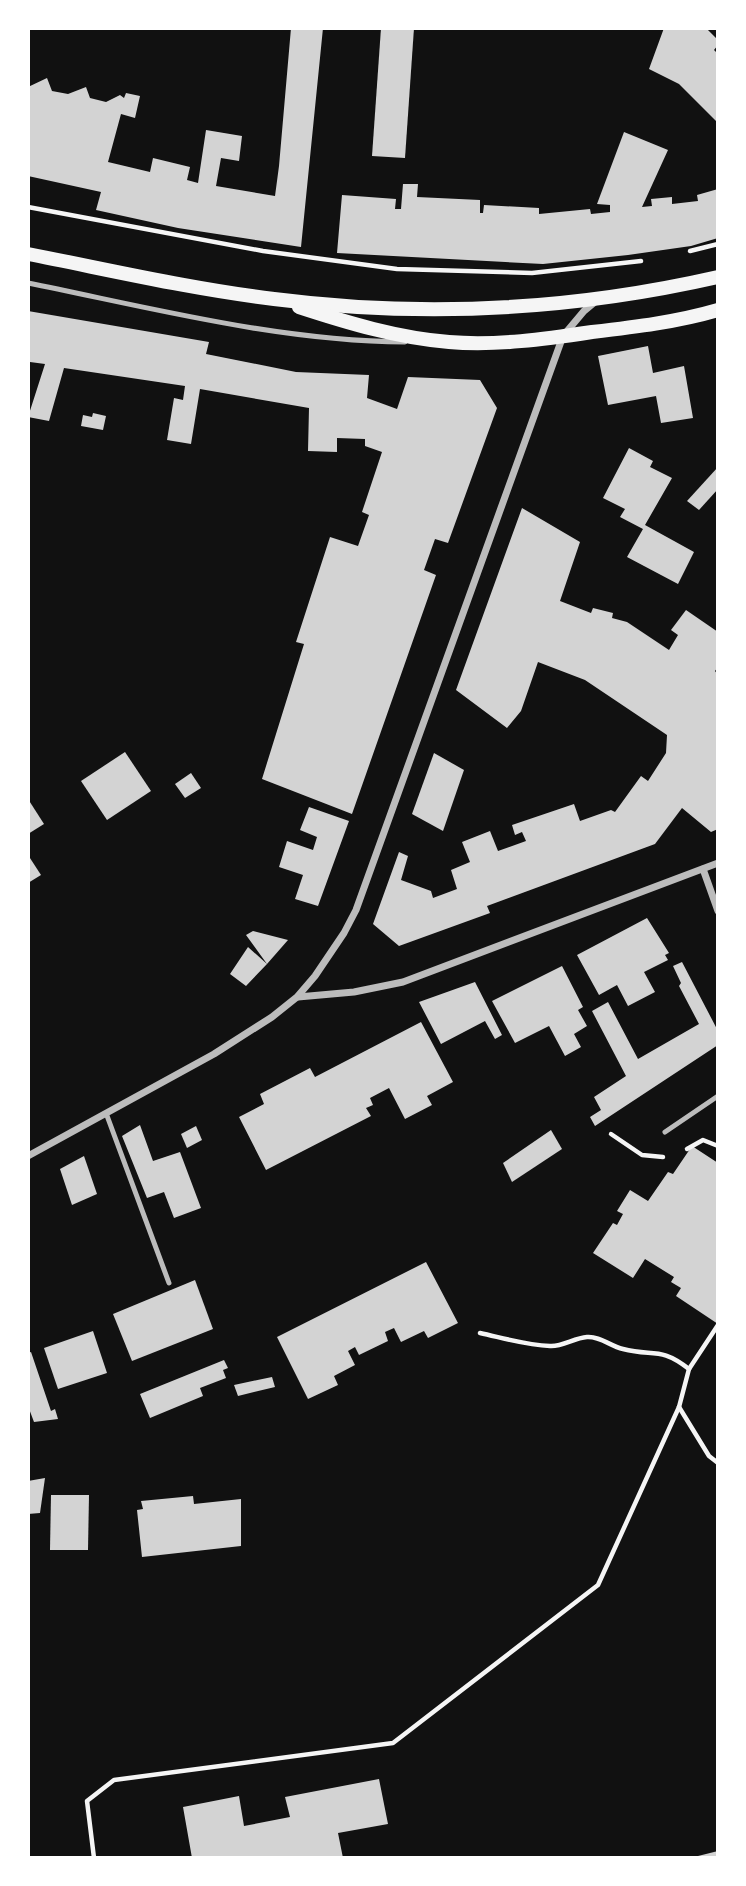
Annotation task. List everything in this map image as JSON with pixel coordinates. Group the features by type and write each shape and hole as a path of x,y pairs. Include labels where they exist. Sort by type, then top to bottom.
{"main road":[{"path":"28,254 274,299 357,306 450,309 532,306 665,289 718,277"},
{"path":"274,299 377,330 450,342 563,336 640,326 718,310"}],"street":[{"path":"28,1156 251,1033 297,997 330,954 356,910 563,336 584,311 599,299"},
{"path":"297,997 354,992 403,982 718,863"},
{"path":"703,869 718,911"}],"lane":[{"path":"28,284 285,332 362,341 450,342"},
{"path":"664,1132 718,1097"},
{"path":"106,1113 169,1283"}],"path":[{"path":"28,207 263,251 397,270 532,273 653,259"},
{"path":"680,254 718,244"},
{"path":"94,1858 88,1801 114,1780 393,1743 598,1585 679,1407 689,1369 718,1325"},
{"path":"480,1332 530,1344 554,1346 576,1338 591,1337 605,1340 620,1348 655,1351 674,1357 689,1369"},
{"path":"679,1407 709,1456 718,1463"}],"building":[{"path":"291,28 323,28 301,247 178,228 96,210 101,192 28,176 28,87 47,78 52,91 68,94 86,87 90,98 106,102 120,95 124,98 126,93 140,96 135,118 121,114 108,162 150,172 153,158 190,167 187,180 198,183 206,130 242,136 239,161 221,158 216,186 275,196"},
{"path":"381,28 414,28 405,158 372,156"},
{"path":"664,28 706,28 718,40 714,50 718,54 718,123 679,84 649,69"},
{"path":"624,132 668,150 642,207 652,206 651,199 672,197 672,204 698,201 697,195 718,189 718,238 691,246 543,264 337,253 342,195 396,199 395,209 401,209 403,184 418,184 417,197 480,200 480,213 483,213 484,205 539,208 539,214 590,209 591,214 610,212 610,205 597,204"},
{"path":"28,311 209,342 206,354 296,372 369,375 367,398 397,409 408,377 480,380 497,408 448,543 435,539 424,570 436,575 352,814 262,779 304,644 296,642 330,537 358,546 369,515 362,512 382,452 365,446 365,439 337,438 337,452 308,451 309,408 200,389 191,444 167,440 174,398 183,400 185,386 64,368 49,421 28,417 45,364 30,362 28,367"},
{"path":"648,346 653,373 684,366 693,418 661,423 656,396 608,405 598,356"},
{"path":"93,413 106,416 103,430 81,426 83,415 92,417"},
{"path":"629,448 653,461 650,467 672,478 645,525 694,552 678,584 627,557 643,529 620,517 625,509 603,498"},
{"path":"718,467 718,489 699,510 687,501"},
{"path":"522,508 580,542 560,601 591,613 593,608 613,613 612,618 627,622 669,650 678,635 671,630 686,610 718,632 718,667 715,671 718,675 718,829 711,832 682,808 655,844 487,906 490,913 399,946 373,924 399,852 408,856 401,880 431,891 433,898 457,889 451,870 470,862 462,842 490,831 498,851 526,841 522,832 515,835 512,825 574,804 580,821 611,810 615,812 641,776 648,781 666,753 667,735 585,680 538,662 521,711 507,728 456,690"},
{"path":"125,752 151,791 107,820 81,781"},
{"path":"434,753 464,770 443,831 412,814"},
{"path":"191,773 201,788 185,798 175,784"},
{"path":"28,799 44,824 28,834"},
{"path":"309,807 349,821 318,906 295,899 303,875 279,867 287,841 313,850 317,837 300,830"},
{"path":"28,855 41,875 28,883"},
{"path":"647,918 669,953 665,955 668,960 644,972 655,992 628,1006 617,985 599,995 577,955"},
{"path":"253,931 288,940 267,964 246,935"},
{"path":"248,947 267,964 246,986 230,974"},
{"path":"682,962 718,1031 718,1045 595,1126 590,1117 601,1110 594,1097 626,1076 592,1011 608,1002 638,1059 699,1024 679,986 681,983 673,966"},
{"path":"562,966 583,1007 578,1010 587,1026 574,1034 581,1047 565,1056 549,1026 515,1043 492,1001"},
{"path":"475,982 502,1035 495,1039 485,1021 441,1044 419,1002"},
{"path":"421,1022 453,1082 427,1096 432,1105 405,1119 389,1088 370,1098 373,1105 366,1108 371,1116 266,1170 239,1117 264,1104 260,1094 310,1068 315,1077"},
{"path":"140,1125 153,1161 180,1152 201,1208 174,1218 164,1192 147,1198 122,1136"},
{"path":"196,1126 202,1140 187,1148 181,1134"},
{"path":"551,1130 562,1149 512,1182 503,1163"},
{"path":"692,1146 718,1163 718,1324 676,1296 681,1288 671,1282 674,1277 645,1259 633,1278 593,1253 613,1223 617,1225 623,1214 617,1211 630,1190 648,1201 668,1172 673,1174"},
{"path":"84,1156 97,1194 72,1205 60,1169"},
{"path":"426,1262 458,1323 428,1338 424,1331 401,1342 394,1328 385,1332 388,1341 359,1355 355,1347 348,1351 355,1365 334,1376 338,1385 308,1399 277,1337"},
{"path":"195,1280 213,1329 132,1361 113,1314"},
{"path":"93,1331 107,1373 58,1389 44,1348"},
{"path":"31,1352 51,1411 55,1409 58,1419 34,1422 28,1406 28,1353"},
{"path":"224,1360 228,1368 223,1370 226,1378 200,1388 203,1396 150,1418 140,1394"},
{"path":"272,1377 275,1387 238,1396 234,1385"},
{"path":"45,1478 40,1513 28,1514 28,1481"},
{"path":"51,1495 89,1495 88,1550 50,1550"},
{"path":"193,1496 194,1504 241,1499 241,1546 142,1557 137,1510 143,1509 141,1501"},
{"path":"379,1779 388,1824 338,1833 343,1858 192,1858 183,1807 239,1796 244,1826 290,1817 285,1797"},
{"path":"718,1851 718,1858 694,1858 694,1857"}]}
